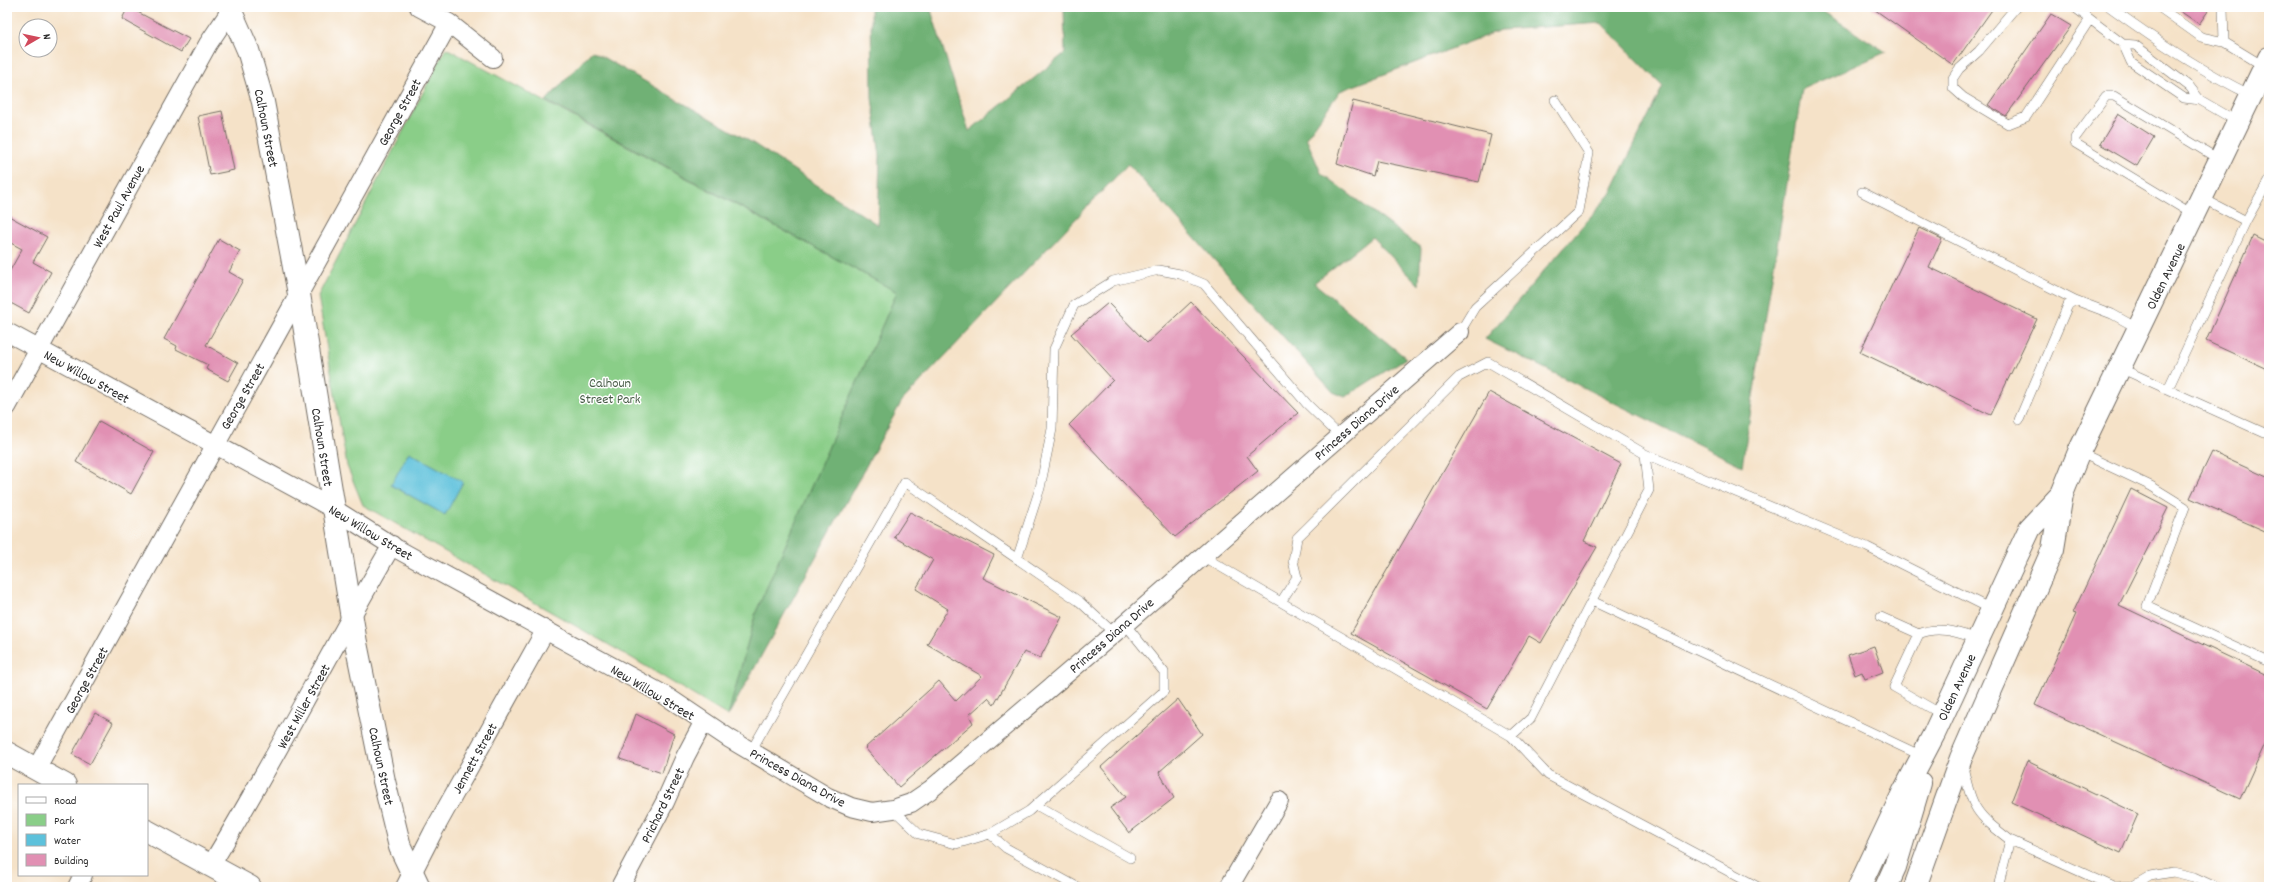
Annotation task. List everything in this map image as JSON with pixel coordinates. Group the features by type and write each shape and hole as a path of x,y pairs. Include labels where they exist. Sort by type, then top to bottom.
{"main road":[{"name":"Calhoun Street","path":"231,8 248,50 263,102 299,294 352,614 384,781 400,847 412,882"},
{"name":"Olden Avenue","path":"1915,887 1961,758 2053,549 2062,494 2079,452 2267,62"},
{"name":"Olden Avenue","path":"1859,887 1938,725 2030,528 2062,494"},
{"path":"1886,887 1895,867 1938,725"},
{"path":"7,753 63,784"},
{"path":"1932,887 1944,808"},
{"path":"148,832 250,887"}],"street":[{"path":"419,7 449,23 493,58"},
{"name":"West Paul Avenue","path":"7,407 204,51 231,8"},
{"name":"George Street","path":"36,769 449,23"},
{"name":"New Willow Street","path":"7,332 214,446 334,509 392,546 666,696 703,723 730,739"},
{"name":"Princess Diana Drive","path":"730,739 828,797 852,807 872,812 893,809 911,803 930,790 1119,629 1460,332"},
{"name":"West Miller Street","path":"211,865 289,732 352,614 392,546"},
{"name":"Jennett Street","path":"412,882 545,631"},
{"name":"Prichard Street","path":"620,887 665,802 685,757 703,723"},
{"path":"1229,887 1279,801"},
{"path":"76,887 82,876"}],"lane":[{"path":"2016,7 1979,51 1959,69 1954,78 1953,88 1963,97 2008,124 2026,117 2090,19"},
{"path":"2074,7 2123,44 2131,62 2184,98 2200,100"},
{"path":"2110,7 2147,34 2223,82 2251,95"},
{"path":"2159,7 2201,37 2224,42 2267,62"},
{"path":"2223,7 2224,42"},
{"path":"2123,44 2135,45 2190,87 2200,100 2238,122"},
{"path":"2220,160 2114,96 2106,96 2075,138 2075,143 2198,206 2246,221"},
{"path":"1460,332 1475,307 1579,211 1590,153 1555,100"},
{"path":"2168,389 2246,221 2269,180"},
{"path":"1862,192 2075,300 2112,314 2139,329"},
{"path":"1017,559 1040,488 1052,429 1054,349 1074,305 1113,281 1159,270 1180,274 1204,284 1307,404 1340,436"},
{"path":"2019,420 2068,305 2075,300"},
{"path":"1281,602 1297,578 1293,561 1297,538 1459,377 1488,362 1645,454 1867,546 1991,609"},
{"path":"2120,368 2269,433"},
{"path":"2079,452 2151,486 2185,507 2147,606 2269,662"},
{"path":"1512,736 1531,718 1648,490 1645,454"},
{"path":"751,751 905,482 1119,629 1164,672 1164,691 1036,805 990,834 956,844 919,834 893,809"},
{"path":"1202,556 1512,736 1548,775 1758,887"},
{"path":"1592,601 1922,756"},
{"path":"1881,617 1919,634"},
{"path":"1938,725 1894,688 1919,634 1926,631 1949,630 1978,639"},
{"path":"1961,758 1971,800 1982,819 2010,840 2114,887 2133,886 2150,876 2173,872 2194,877 2215,887"},
{"path":"1036,805 1130,858"},
{"path":"990,834 1006,848 1077,887"},
{"path":"1998,887 2010,840"},
{"path":"2158,887 2164,887"}],"green space":[{"path":"871,7 930,7 969,131 1065,53 1064,7 1816,7 1886,52 1802,89 1742,466 1485,339 1610,194 1663,86 1601,23 1501,30 1340,91 1306,138 1321,173 1421,248 1419,285 1372,237 1314,283 1406,358 1345,397 1333,392 1128,164 902,401 728,716 756,612 897,292 546,101 592,51 751,142 878,225 880,156 872,98"},
{"name":"Calhoun Street Park","path":"446,48 897,292 756,612 728,716 632,658 363,505 347,466 318,296"}],"water":[{"path":"409,452 463,482 445,515 391,485"}],"building":[{"path":"128,7 189,39 181,52 122,19"},
{"path":"1871,7 1994,7 1953,65"},
{"path":"2174,7 2211,7 2199,24"},
{"path":"2051,14 2071,26 2006,116 1988,105"},
{"path":"1353,101 1491,135 1479,182 1377,161 1373,176 1337,164"},
{"path":"222,111 234,170 210,175 198,116"},
{"path":"2118,114 2154,137 2137,166 2100,144"},
{"path":"7,215 47,237 33,262 51,272 29,313 7,301 7,276 22,249 7,241"},
{"path":"1919,228 1942,239 1929,267 2037,319 1991,415 1860,352"},
{"path":"2253,236 2269,244 2269,370 2206,341"},
{"path":"219,239 240,251 229,272 243,280 206,345 238,363 228,381 206,369 208,365 176,349 177,346 164,339"},
{"path":"1191,302 1298,413 1247,456 1258,471 1175,537 1069,425 1113,380 1071,334 1108,303 1147,343"},
{"path":"1489,392 1621,464 1584,541 1597,547 1541,643 1529,636 1487,709 1351,633"},
{"path":"99,421 154,452 131,494 76,462"},
{"path":"2212,452 2269,478 2269,524 2265,531 2190,498"},
{"path":"2131,489 2168,508 2119,605 2269,676 2269,735 2240,799 2035,705 2076,614 2073,613"},
{"path":"910,512 994,555 983,578 1062,617 1040,658 1024,652 994,705 988,698 969,715 973,723 899,787 865,748 939,681 956,701 982,676 927,644 948,609 916,589 933,560 894,537"},
{"path":"1874,646 1883,672 1865,679 1862,672 1855,675 1848,655"},
{"path":"1178,699 1202,734 1159,772 1174,798 1129,833 1110,808 1126,797 1101,767"},
{"path":"95,713 113,723 90,764 72,754"},
{"path":"636,714 674,734 662,773 620,759"},
{"path":"2027,761 2138,814 2121,853 2011,802"}]}
